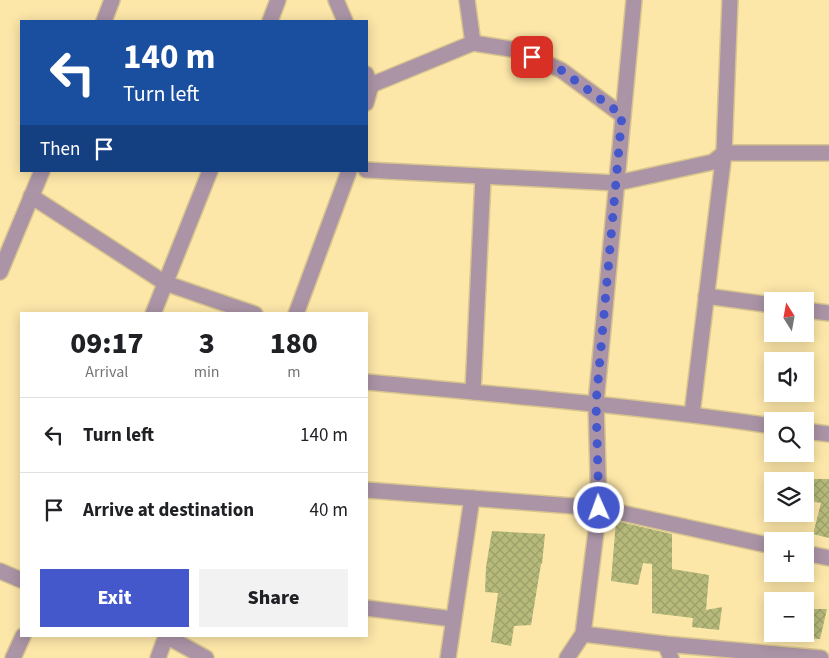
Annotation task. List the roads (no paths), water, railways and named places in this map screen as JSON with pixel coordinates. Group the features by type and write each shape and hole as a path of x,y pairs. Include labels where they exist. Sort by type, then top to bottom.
{"street":[{"path":"104,20 112,0"},
{"path":"270,20 278,0"},
{"path":"336,0 345,20"},
{"path":"467,0 473,43"},
{"path":"567,658 583,634 599,508 596,403 634,0"},
{"path":"692,414 724,154 730,0"},
{"path":"368,79 473,43 517,50 561,70 622,115"},
{"path":"368,170 617,182 713,162 724,154 829,152"},
{"path":"0,272 42,172"},
{"path":"154,312 210,172"},
{"path":"297,312 348,172"},
{"path":"473,392 483,176"},
{"path":"31,196 165,283 249,312"},
{"path":"706,296 764,304"},
{"path":"814,311 829,313"},
{"path":"368,382 596,403 764,425"},
{"path":"814,432 829,434"},
{"path":"368,490 599,508 764,544"},
{"path":"448,658 472,498"},
{"path":"814,555 829,558"},
{"path":"0,571 20,580"},
{"path":"368,608 454,619"},
{"path":"583,634 668,651 821,658"},
{"path":"14,658 23,637"},
{"path":"158,658 166,637"},
{"path":"168,637 206,658"}]}
